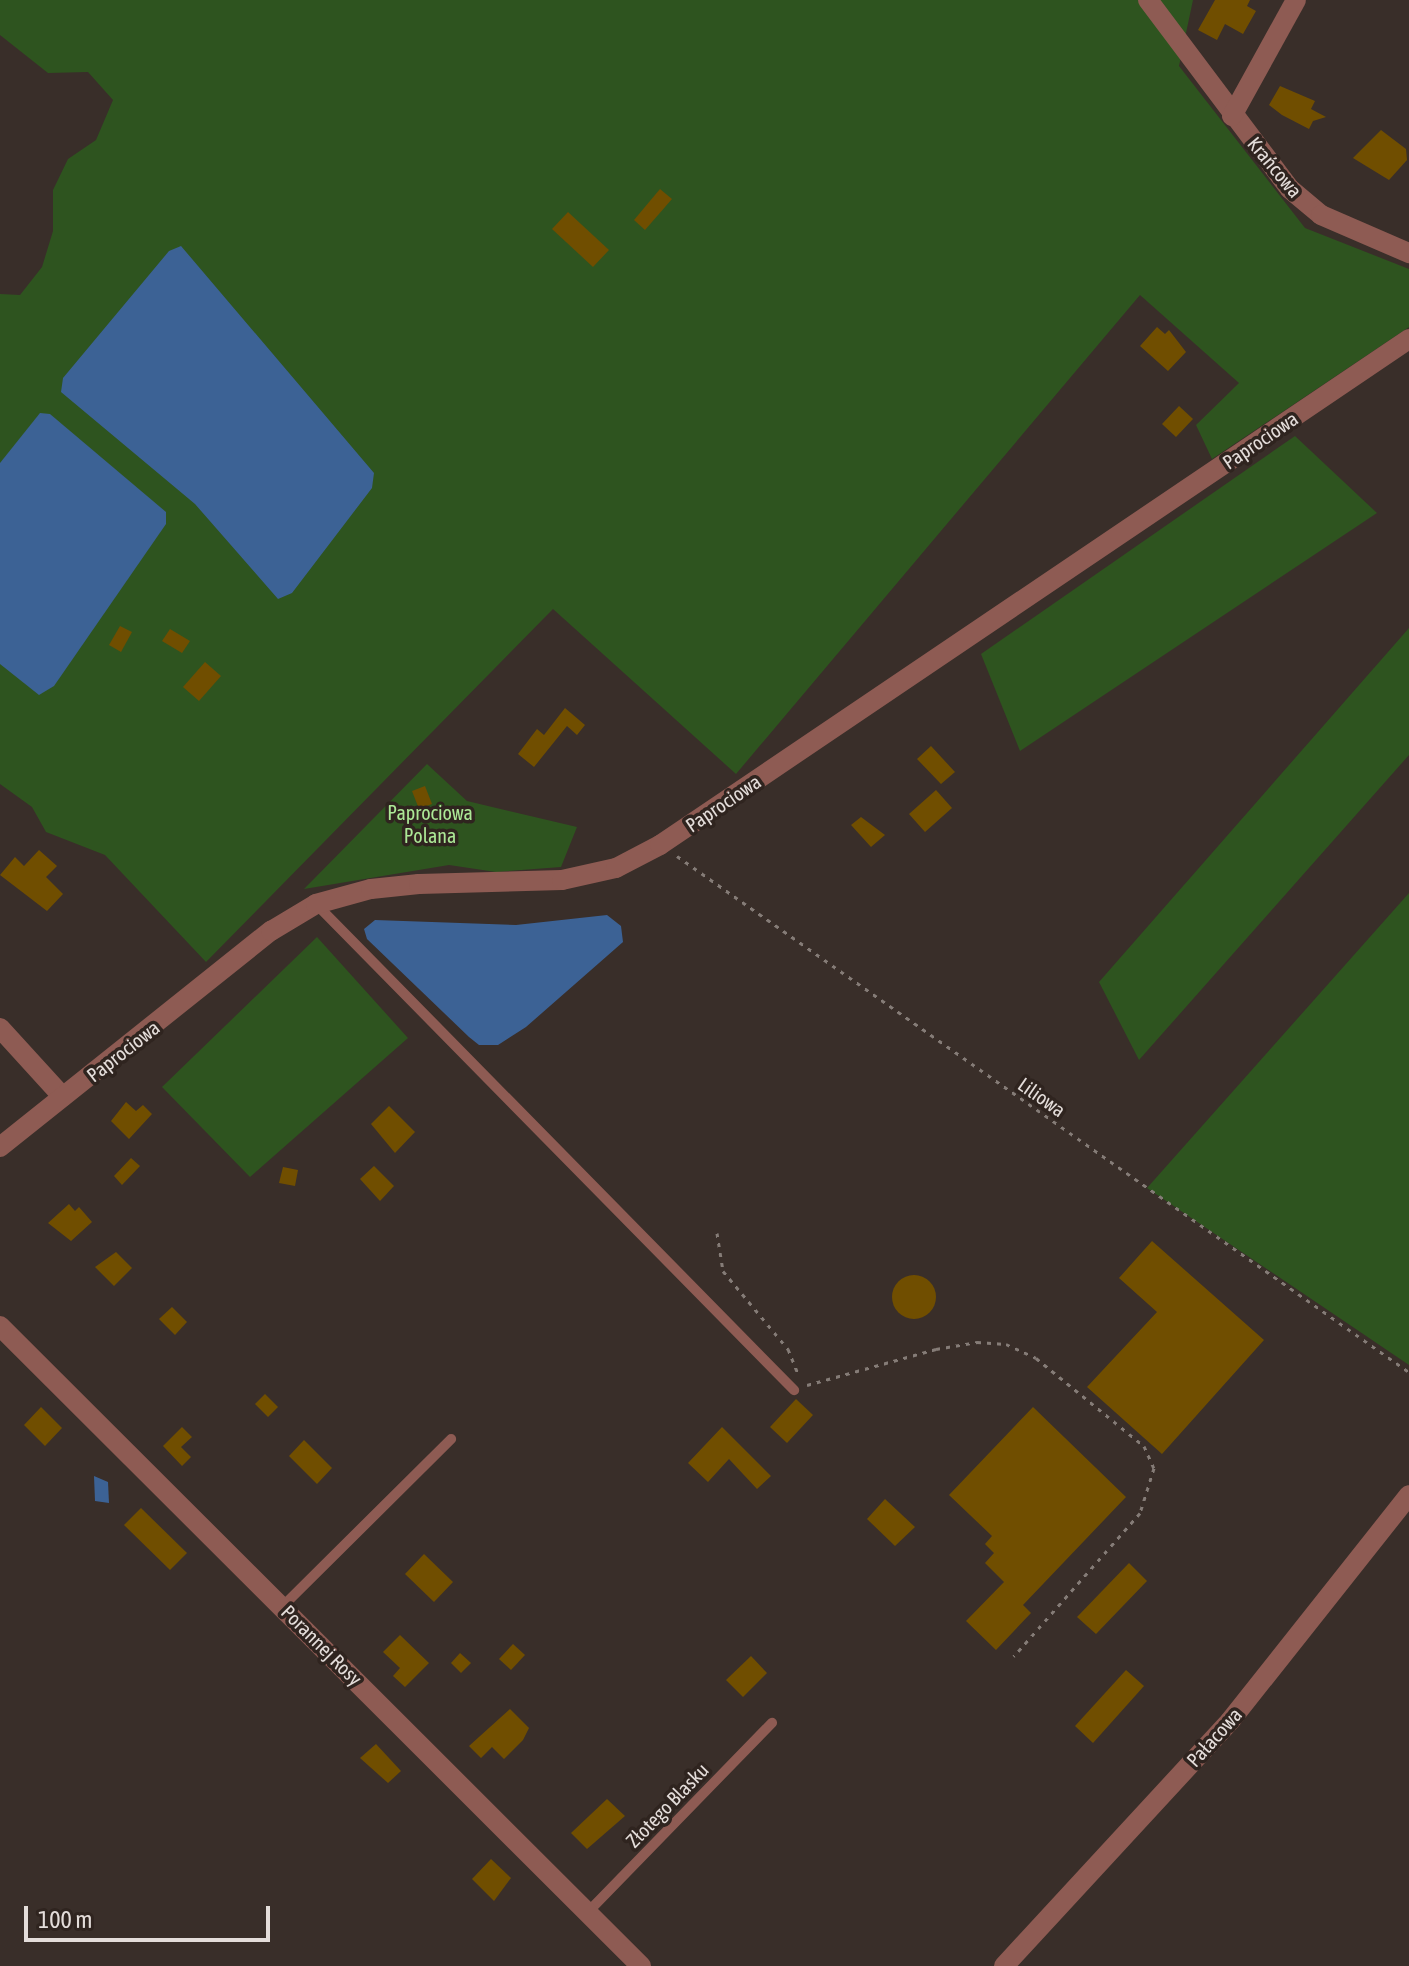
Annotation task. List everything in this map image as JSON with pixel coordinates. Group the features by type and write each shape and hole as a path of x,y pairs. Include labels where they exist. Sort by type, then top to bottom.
{"street":[{"name":"Krańcowa","path":"1148,0 1232,116 1290,189 1321,215 1409,253"},
{"path":"1232,116 1296,0"},
{"name":"Paprociowa","path":"0,1147 271,931 316,904 371,889 419,884 562,880 616,868 660,845 1409,339"},
{"path":"0,1028 63,1097"},
{"name":"Porannej Rosy","path":"0,1326 641,1966"},
{"name":"Pałacowa","path":"1004,1966 1230,1721 1409,1495"}],"lane":[{"path":"316,904 794,1390"},
{"path":"283,1606 451,1439"},
{"name":"Złotego Blasku","path":"588,1912 772,1723"}],"path":[{"name":"Liliowa","path":"660,845 1409,1372"},
{"path":"717,1233 723,1271 788,1349 804,1386 936,1349 977,1342 1006,1344 1036,1358 1144,1446 1154,1468 1140,1513 1014,1656"}],"green space":[{"path":"0,0 1193,0 1179,66 1305,228 1409,269 1409,327 1212,459 1196,425 1239,383 1140,295 736,774 553,609 206,962 105,855 46,832 32,807 0,784 0,294 20,295 42,267 53,231 53,190 68,159 96,140 113,100 88,72 48,73 0,35"},
{"path":"1295,436 1377,513 1020,751 981,654"},
{"path":"1409,628 1409,755 1139,1060 1099,982"},
{"name":"Paprociowa Polana","path":"427,764 467,801 577,827 561,867 496,872 449,865 304,889"},
{"path":"1409,893 1409,1365 1147,1188"},
{"path":"317,937 408,1038 250,1177 162,1087"}],"water":[{"path":"181,246 374,473 372,488 292,593 278,599 195,504 61,392 63,378 169,251"},
{"path":"40,413 50,414 166,512 166,524 54,686 39,695 0,664 0,463"},
{"path":"607,915 621,926 623,942 526,1027 498,1045 479,1045 469,1037 367,939 364,929 375,920 516,925"},
{"path":"94,1476 108,1482 109,1503 95,1501"}],"building":[{"path":"1215,0 1250,0 1247,6 1256,11 1243,34 1225,24 1217,40 1198,30"},
{"path":"1280,86 1315,101 1311,109 1326,117 1313,121 1309,129 1282,115 1269,105"},
{"path":"1381,130 1406,149 1407,160 1389,180 1353,158"},
{"path":"660,189 672,199 645,230 634,220"},
{"path":"568,212 609,250 593,267 552,229"},
{"path":"1157,327 1165,334 1169,330 1186,352 1168,371 1140,346"},
{"path":"1179,406 1193,419 1176,437 1162,424"},
{"path":"120,626 132,632 121,652 109,645"},
{"path":"170,629 190,641 182,653 162,641"},
{"path":"205,662 221,676 199,701 183,687"},
{"path":"565,708 585,725 577,735 567,726 534,767 518,754 537,729 544,735"},
{"path":"931,746 955,772 941,784 917,759"},
{"path":"425,786 432,804 419,809 412,791"},
{"path":"936,790 952,808 925,832 909,814"},
{"path":"861,817 885,835 871,847 851,825"},
{"path":"39,850 57,866 46,877 63,894 47,911 0,875 15,857 24,866"},
{"path":"126,1102 136,1111 143,1105 152,1114 129,1139 111,1121"},
{"path":"389,1106 415,1132 395,1153 371,1124"},
{"path":"131,1158 140,1166 122,1185 114,1176"},
{"path":"374,1166 394,1186 380,1201 360,1179"},
{"path":"283,1167 298,1170 295,1186 279,1183"},
{"path":"69,1204 75,1211 79,1207 92,1222 71,1241 48,1223"},
{"path":"1152,1241 1264,1340 1162,1454 1087,1387 1157,1312 1119,1278"},
{"path":"116,1252 132,1268 114,1286 95,1267"},
{"path":"914,1275 930,1281 936,1297 930,1313 914,1319 898,1313 892,1297 898,1281"},
{"path":"172,1307 187,1322 175,1335 159,1319"},
{"path":"265,1394 278,1407 268,1417 255,1404"},
{"path":"796,1399 813,1415 787,1443 770,1427"},
{"path":"41,1407 62,1428 45,1446 24,1425"},
{"path":"1033,1407 1126,1497 1023,1605 1031,1613 996,1650 966,1621 1004,1582 985,1563 994,1553 985,1544 992,1536 949,1495"},
{"path":"182,1427 192,1437 181,1447 191,1457 182,1466 163,1446"},
{"path":"722,1427 771,1476 757,1489 729,1459 708,1482 688,1463"},
{"path":"304,1440 332,1468 317,1484 289,1456"},
{"path":"885,1499 915,1527 895,1546 867,1519"},
{"path":"141,1508 187,1553 170,1570 124,1525"},
{"path":"424,1554 453,1582 434,1602 405,1574"},
{"path":"1129,1563 1147,1581 1096,1634 1077,1617"},
{"path":"400,1635 429,1663 405,1687 393,1676 400,1668 383,1652"},
{"path":"513,1644 525,1655 511,1670 499,1659"},
{"path":"460,1653 471,1663 461,1673 451,1663"},
{"path":"751,1656 767,1673 743,1697 726,1680"},
{"path":"1126,1670 1144,1686 1093,1743 1075,1726"},
{"path":"510,1709 529,1728 523,1740 504,1759 492,1747 481,1758 469,1746"},
{"path":"376,1744 401,1771 388,1783 360,1758"},
{"path":"607,1799 625,1816 587,1849 571,1833"},
{"path":"491,1859 511,1878 494,1901 472,1879"}]}
